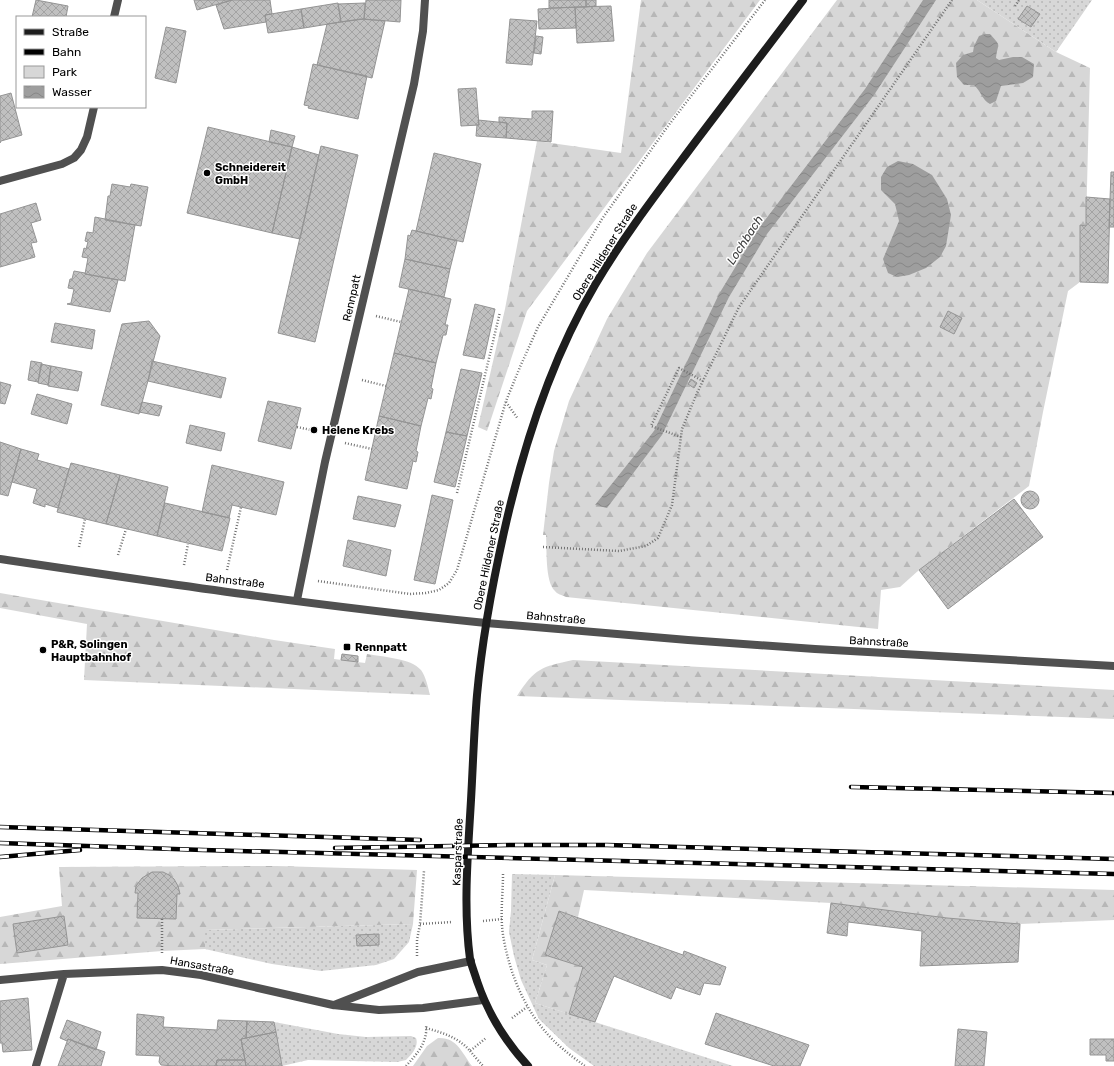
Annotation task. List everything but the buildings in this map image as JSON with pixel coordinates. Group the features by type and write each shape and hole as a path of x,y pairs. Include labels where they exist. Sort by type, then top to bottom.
{"main road":[{"name":"Obere Hildener Straße","path":"486,623 495,572 510,504 529,435 566,341 594,286 640,216 803,0"},
{"name":"Kasparstraße","path":"486,623 477,702 467,873 468,922 471,961 483,1000 498,1028 512,1048 528,1066"}],"street":[{"path":"114,16 118,0"},
{"name":"Rennpatt","path":"297,600 300,579 330,440 414,84 423,31 425,0"},
{"path":"0,181 62,164 74,158 81,150 87,137 94,108"},
{"name":"Bahnstraße","path":"0,559 140,580 406,615 486,623 808,649 1114,666"},
{"path":"333,1005 418,972 471,961"},
{"name":"Hansastraße","path":"0,980 64,974 162,970 201,975 333,1005 379,1010 423,1008 483,1000"},
{"path":"36,1066 64,974"}],"path":[{"path":"300,579 410,594 439,590 449,583 456,570 506,401 538,327 602,219 668,126 765,0"},
{"path":"543,547 619,551 646,546 658,538 672,505 682,429 703,381 739,307 952,0"},
{"path":"1015,6 1019,0"},
{"path":"457,493 500,312"},
{"path":"360,313 401,322"},
{"path":"681,438 651,426 679,368 703,381"},
{"path":"346,376 386,386"},
{"path":"330,440 372,449"},
{"path":"227,570 241,507"},
{"path":"79,547 86,519"},
{"path":"118,554 126,529"},
{"path":"184,565 188,544"},
{"path":"417,951 424,871"},
{"path":"503,874 503,934 510,965 520,992 527,1007 549,1036 562,1049 585,1066"},
{"path":"162,919 162,951"},
{"path":"420,924 468,922"},
{"path":"406,1066 424,1042 426,1028 448,1034 463,1042 483,1066"},
{"path":"470,1051 498,1028"}],"green space":[{"path":"641,0 760,0 527,311 487,431 478,427 505,309 537,141 621,153"},
{"path":"837,0 977,0 1056,52 1090,68 1086,226 1080,225 1080,282 1068,291 1029,486 919,570 900,587 881,590 878,629 566,597 557,593 552,587 548,573 546,535 543,535 554,451 569,401 607,319 647,253"},
{"path":"977,0 1092,0 1056,52"},
{"path":"0,593 335,649 334,659 365,663 367,654 403,660 421,670 426,679 430,695 84,680 87,624 0,608"},
{"path":"573,660 1114,690 1114,719 517,696 534,674 540,670"},
{"path":"277,866 417,870 413,924 205,930 205,949 0,964 0,917 62,906 59,867"},
{"path":"512,874 555,875 532,960 547,965 535,1003 733,1066 594,1066 569,1048 539,1019 521,980 509,932"},
{"path":"555,875 1114,890 1114,920 1020,924 947,918 831,903 584,890 578,917 559,911 545,955 583,967 569,1014 535,1003 547,965 532,960"},
{"path":"413,924 409,942 394,959 376,965 321,971 272,964 205,949 205,930"},
{"path":"274,1022 338,1034 366,1037 411,1036 416,1038 417,1044 413,1053 406,1060 397,1062 308,1060 282,1066"},
{"path":"438,1038 445,1038 454,1043 462,1051 472,1066 413,1066 427,1046"}],"water":[{"path":"923,0 936,0 874,95 767,234 729,297 662,435 607,508 595,505 654,431 719,294 759,228 865,89"},
{"path":"990,34 998,43 996,58 999,60 1022,57 1034,64 1033,77 1023,83 1001,86 996,101 990,104 985,100 974,85 964,85 957,77 956,63 963,55 973,52 979,36"},
{"path":"898,161 913,164 932,175 947,199 951,215 946,246 940,257 926,268 909,275 897,277 888,273 883,259 899,221 895,204 881,190 881,177 887,167"}],"railway":[{"path":"851,787 1114,793"},
{"path":"0,827 420,840"},
{"path":"0,843 203,850 1114,874"},
{"path":"335,848 607,845 1114,859"},
{"path":"0,857 80,850"}],"place":[{"name":"Schneidereit GmbH","path":"207,173"},
{"name":"Helene Krebs","path":"314,430"},
{"name":"Rennpatt","path":"347,647"},
{"name":"P&R, Solingen Hauptbahnhof","path":"43,650"}],"water label":[{"name":"Lochbach","path":"745,240"}]}
